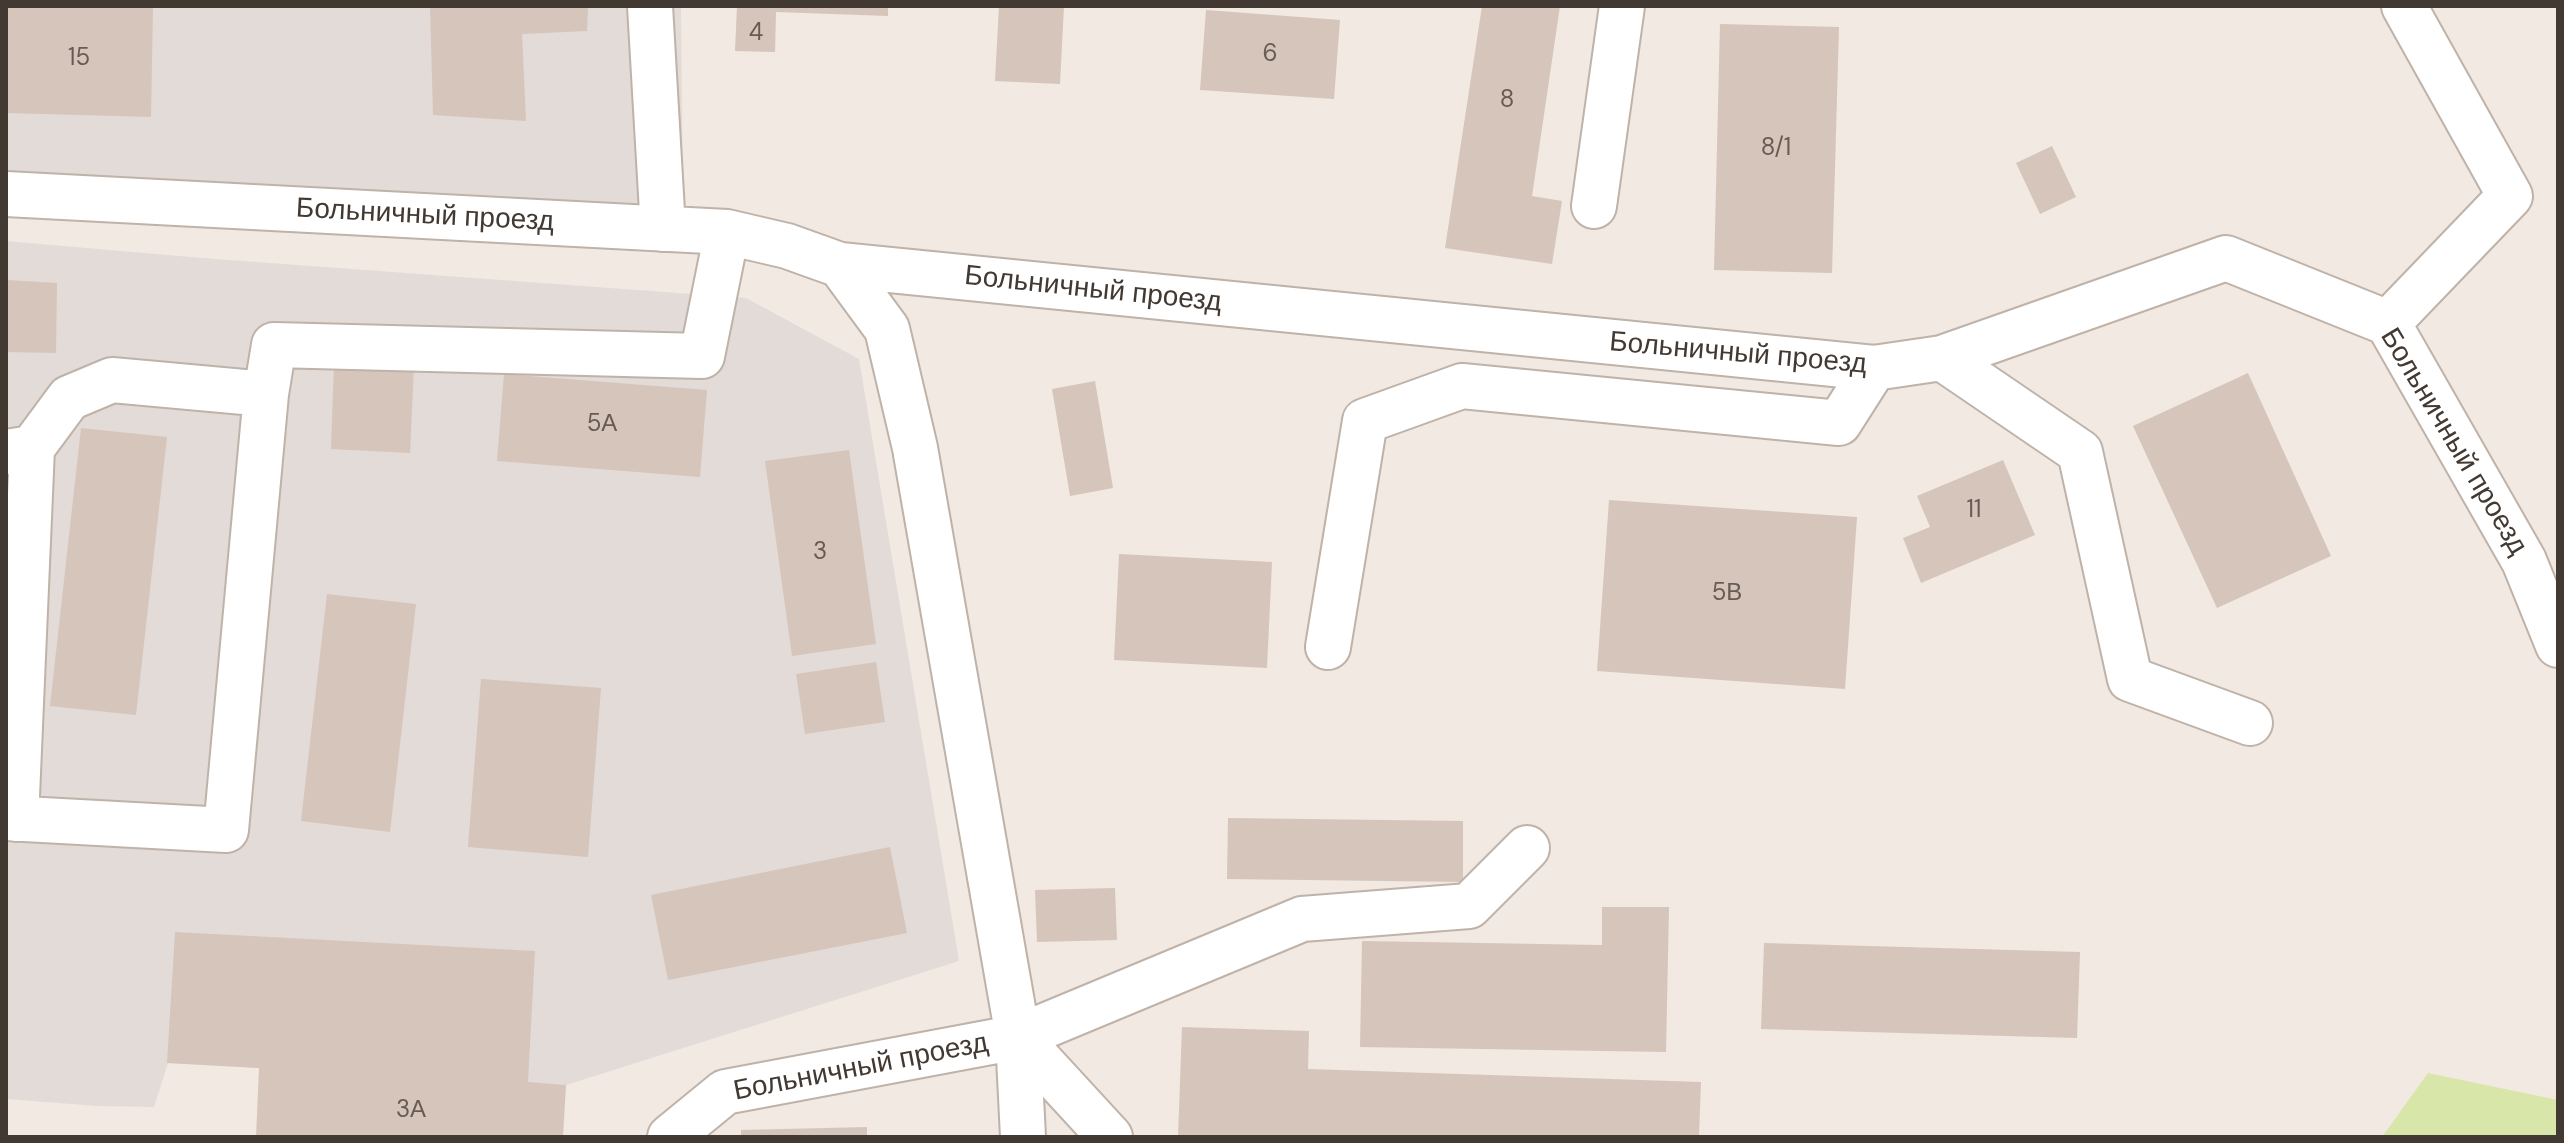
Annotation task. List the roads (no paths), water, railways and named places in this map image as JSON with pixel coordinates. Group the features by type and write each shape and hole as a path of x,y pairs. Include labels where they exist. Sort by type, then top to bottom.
{"street":[{"path":"650,6 663,229"},
{"path":"1594,206 1622,6"},
{"path":"2388,323 2510,196 2404,6"},
{"name":"Больничный проезд","path":"6,194 727,232 787,246 840,265 1874,368 1942,358 2226,258 2388,323 2541,567 2558,645"},
{"path":"266,394 112,380 69,398 19,450 11,818 226,830 266,394 274,345 702,356 727,232"},
{"name":"Больничный проезд","path":"840,265 887,329 915,448 1018,1037 1110,1137"},
{"path":"1942,358 2080,452 2130,679 2250,723"},
{"path":"1328,647 1365,421 1462,386 1839,423 1874,368"},
{"path":"1023,1137 1018,1037 1302,919 1469,906 1527,848"},
{"name":"Больничный проезд","path":"670,1137 725,1092 1018,1037"}]}
